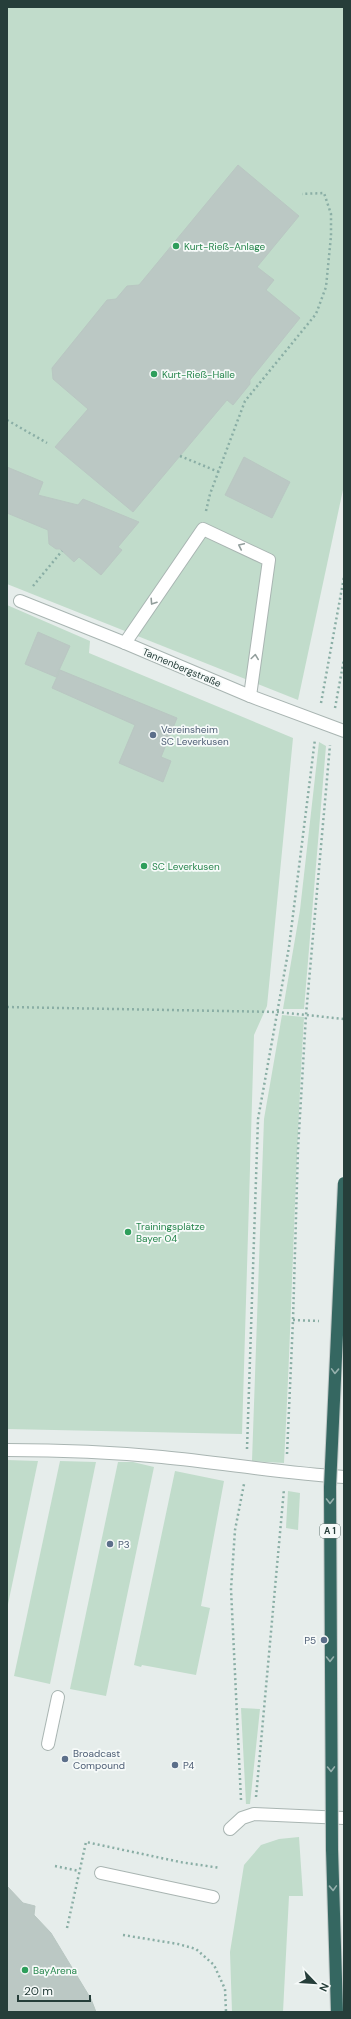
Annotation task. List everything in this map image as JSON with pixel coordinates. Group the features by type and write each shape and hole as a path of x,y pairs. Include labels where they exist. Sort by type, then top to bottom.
{"highway":[{"name":"A 1","path":"337,2012 332,1849 330,1487 344,1183"},
{"path":"333,2012 336,1976"}],"street":[{"path":"126,643 203,529 269,560 250,696"},
{"name":"Tannenbergstraße","path":"20,601 126,643 250,696 344,730"},
{"path":"7,1450 108,1452 163,1457 246,1468 344,1477"},
{"path":"48,1744 58,1697"},
{"path":"230,1830 242,1818 254,1814 344,1818"},
{"path":"101,1873 213,1897"}],"path":[{"path":"210,494 245,401 316,314 326,287 331,236 331,214 324,193 302,194"},
{"path":"7,420 47,443"},
{"path":"180,456 219,472"},
{"path":"20,601 62,551"},
{"path":"242,1818 231,1589 235,1530 246,1468 258,1119 289,947 317,720 344,577"},
{"path":"254,1814 286,1472 294,1320 298,1149 306,1015 332,726 344,660"},
{"path":"7,1007 278,1012 344,1019"},
{"path":"55,1866 79,1871"},
{"path":"123,1935 178,1944 196,1949 214,1964 225,1989 226,2012"}],"green space":[{"name":"Kurt-Rieß-Anlage","path":"7,7 344,7 344,485 298,700 7,584"},
{"path":"7,605 90,641 89,653 293,738 267,1006 254,1035 242,1434 7,1429"},
{"path":"319,742 326,746 304,1009 283,1009 300,910"},
{"path":"282,1015 304,1017 284,1463 252,1461 264,1119"},
{"path":"7,1460 38,1461 7,1609"},
{"path":"60,1461 96,1462 50,1684 14,1676"},
{"path":"118,1462 133,1462 154,1467 106,1696 70,1689"},
{"path":"175,1471 224,1481 201,1606 210,1608 196,1675 142,1665 141,1667 134,1665"},
{"path":"288,1491 300,1493 298,1530 286,1528"},
{"path":"241,1708 260,1709 250,1804 246,1804"},
{"path":"299,1837 303,1896 289,1896 283,2012 232,2012 230,1952 244,1865 261,1845 279,1839"}],"building":[{"name":"Kurt-Rieß-Halle","path":"238,165 299,216 257,267 274,280 266,290 300,318 250,380 250,384 233,405 227,400 133,512 55,447 88,409 53,379 52,368 107,300 116,299 127,286 139,285"},
{"path":"244,457 290,482 272,518 225,495"},
{"path":"7,467 43,482 38,495 78,505 83,499 139,522 118,547 122,550 101,575 79,557 74,562 60,549 56,549 49,544 48,530 7,513"},
{"path":"38,632 70,646 56,677 25,664"},
{"name":"Vereinsheim SC Leverkusen","path":"60,670 177,718 161,757 171,761 163,782 119,763 135,725 52,688"},
{"path":"7,1886 23,1903 35,1906 34,1915 51,1933 91,1999 96,2012 7,2012"}],"place":[{"name":"Kurt-Rieß-Anlage","path":"176,246"},
{"name":"Kurt-Rieß-Halle","path":"154,374"},
{"name":"Vereinsheim SC Leverkusen","path":"153,735"},
{"name":"SC Leverkusen","path":"144,866"},
{"name":"Trainingsplätze Bayer 04","path":"128,1232"},
{"name":"P3","path":"110,1544"},
{"name":"P5","path":"324,1640"},
{"name":"Broadcast Compound","path":"65,1759"},
{"name":"P4","path":"175,1765"},
{"name":"BayArena","path":"25,1970"}]}
